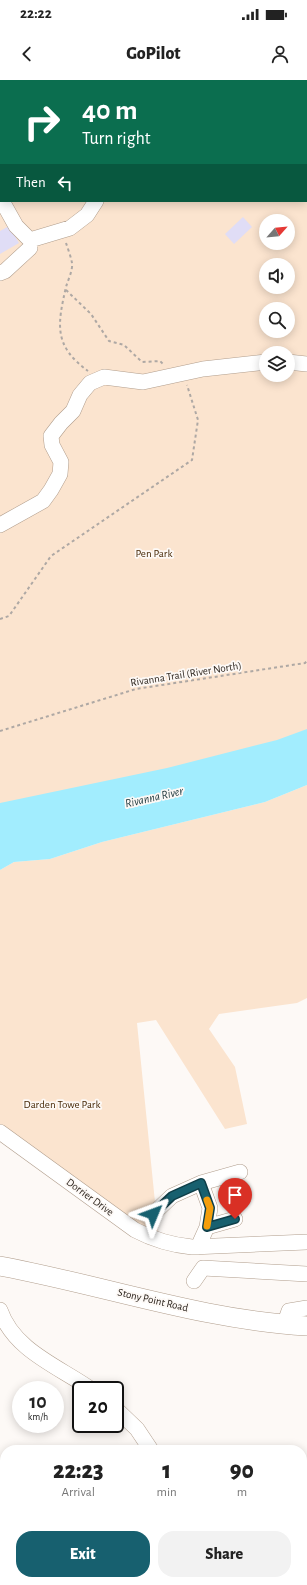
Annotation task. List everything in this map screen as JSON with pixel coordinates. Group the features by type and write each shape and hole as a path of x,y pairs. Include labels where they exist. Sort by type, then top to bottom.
{"main road":[{"name":"Stony Point Road","path":"0,1266 76,1282 206,1313 247,1321 307,1326"}],"street":[{"path":"3,202 16,226 30,240 70,228 87,215 95,202"},
{"path":"0,273 5,271 30,248"},
{"path":"0,525 43,500 50,490 60,474 61,462 52,446 52,436 61,423 73,411 80,395 90,383 104,377 143,382 203,369 259,363"},
{"path":"295,363 307,364"},
{"name":"Dorrier Drive","path":"0,1132 135,1230 152,1239 178,1246 198,1247 307,1242"},
{"path":"153,1214 172,1196 201,1183 240,1172"},
{"path":"198,1247 207,1227 210,1208 201,1183"},
{"path":"207,1227 235,1219"},
{"path":"194,1281 203,1268 307,1274"},
{"path":"284,1325 289,1311 307,1308"},
{"path":"0,1310 8,1326 19,1339 53,1366 77,1381"},
{"path":"124,1417 137,1429 148,1445"}],"path":[{"path":"62,230 72,264 61,311 60,329 62,342 69,354 80,365 101,378"},
{"path":"0,619 9,616 51,556 192,460 198,420 186,383 160,361 142,362 124,344 109,341 91,314 66,290"},
{"name":"Rivanna Trail (River North)","path":"0,731 136,689 305,663 307,661"}],"green space":[{"name":"Pen Park","path":"0,202 307,202 307,732 294,737 0,811"},
{"name":"Darden Towe Park","path":"307,785 307,998 297,1003 219,1014 209,1029 235,1067 247,1124 225,1129 156,1020 137,1023 158,1232 133,1231 0,1135 0,870 14,862 50,859 102,842 265,802"}],"water":[{"name":"Rivanna River","path":"307,729 307,785 265,802 102,842 50,859 14,862 0,870 0,803 167,768 277,740"}],"building":[{"path":"243,217 252,227 234,244 225,234"},
{"path":"9,226 19,243 0,254 0,231"}],"slow traffic":[{"path":"207,1200 210,1208 207,1226"}],"route":[{"path":"153,1214 172,1196 201,1183 210,1208 207,1227 235,1219"}]}
